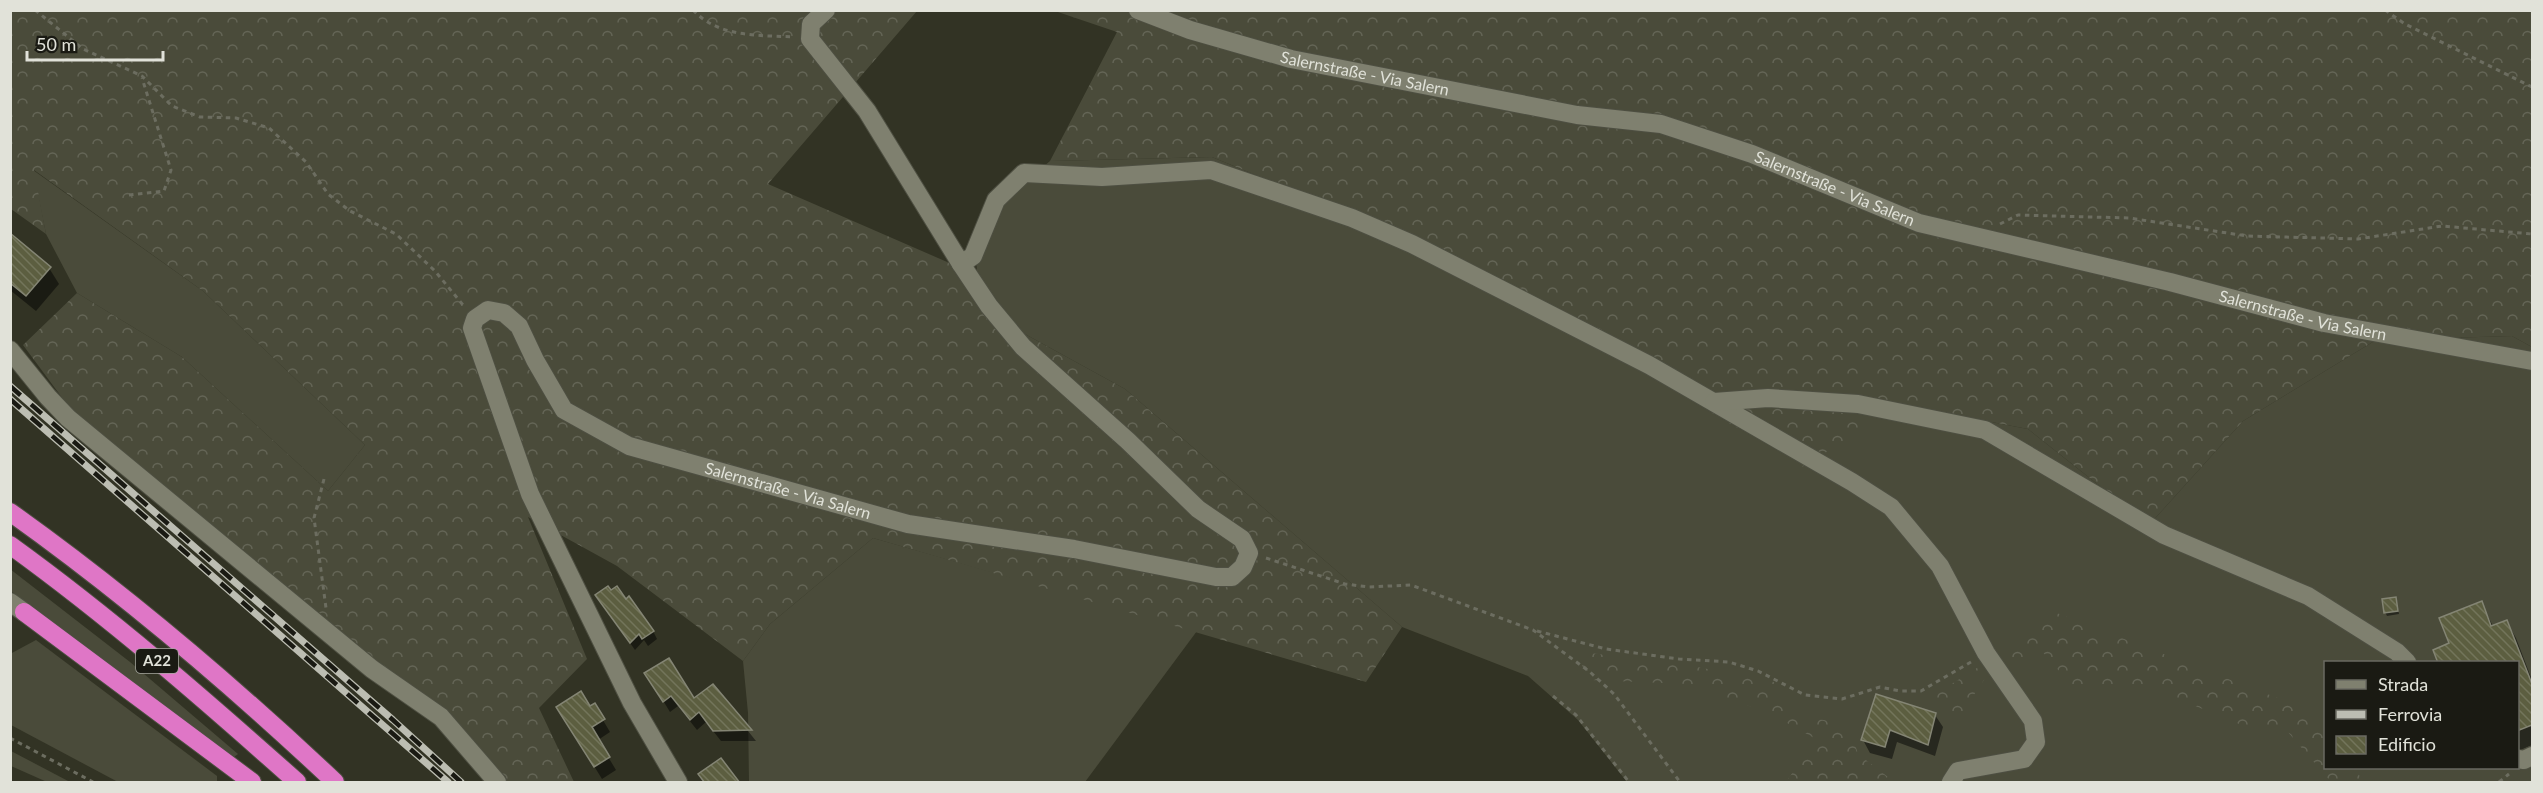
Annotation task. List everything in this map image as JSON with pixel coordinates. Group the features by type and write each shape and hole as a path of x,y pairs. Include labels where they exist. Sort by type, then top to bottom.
{"highway":[{"name":"A22","path":"10,512 112,589 215,674 335,783"},
{"name":"A22","path":"10,545 139,646 229,721 297,783"},
{"path":"15,607 252,783"}],"street":[{"path":"826,10 811,24 810,39 867,111 989,306 1023,348 1128,441 1198,509 1242,539 1249,553"},
{"name":"Salernstraße - Via Salern","path":"1138,10 1190,30 1292,59 1502,98 1577,115 1661,124 1752,154 1919,223 2170,282 2324,323 2532,361"},
{"path":"961,264 972,256 996,200 1024,173 1102,177 1211,170 1352,218 1412,244 1639,359 1852,482 1891,507 1940,566 1986,653 2033,721 2036,742 2024,759 1958,771 1951,783"},
{"name":"Salernstraße - Via Salern","path":"475,319 488,310 504,313 519,326 535,360 564,410 629,446 908,524 1074,549 1216,577 1232,577 1244,567 1249,553"},
{"path":"475,319 472,328 530,494 632,704 678,783"},
{"path":"10,350 68,418 331,636 399,689 441,717 497,783"},
{"path":"1714,402 1768,398 1858,404 1985,430 2164,535 2308,596 2397,652 2405,661"}],"path":[{"path":"35,10 83,49 142,76 172,105 200,117 236,118 269,128 306,162 328,194 350,211 396,234 435,272 475,319"},
{"path":"693,10 713,26 734,33 810,39"},
{"path":"2385,10 2405,24 2532,87"},
{"path":"129,195 164,191 171,170 142,76"},
{"path":"1973,236 2018,215 2130,218 2247,236 2358,239 2442,226 2532,234"},
{"path":"324,479 314,518 322,588 331,636"},
{"path":"1249,553 1345,584 1369,587 1411,585 1533,630 1606,649 1679,660 1729,662 1758,671 1805,695 1842,699 1880,687 1900,691 1921,691 1986,653"},
{"path":"1533,630 1590,672 1614,694 1680,783"},
{"path":"1553,696 1576,715 1629,783"},
{"path":"10,738 93,783"}],"green space":[{"path":"11,11 917,11 768,184 977,275 1023,333 1125,389 1402,627 1366,682 873,538 770,624 743,661 617,566 528,517 587,659 539,708 574,782 502,782 450,717 89,434 23,345 77,293 182,357 328,491 365,445 203,291 34,170 46,234 11,209"},
{"path":"1055,11 2532,11 2532,347 2512,336 2376,340 2243,421 2149,525 2028,429 1903,405 1802,467 1443,252 1212,157 1050,161 1117,32"},
{"path":"1212,157 1443,252 1903,405 2028,429 2149,525 2243,421 2376,340 2512,336 2532,347 2532,782 1627,782 1578,720 1528,676 1402,627 1125,389 1023,333 977,275 976,251 995,208 1050,161"},
{"path":"33,170 203,291 365,445 328,491 182,357 77,293 46,234"},
{"path":"873,538 1197,631 1085,782 749,782 748,713 743,661 770,624"},
{"path":"10,569 130,662 238,754 234,757 179,721 11,591"},
{"path":"2049,610 2314,712 2324,727 2324,769 2355,769 2364,782 2331,782 2287,731 2273,738 2159,691 2072,686 2040,649 1986,677 1961,714 1925,701 2024,638"},
{"path":"36,640 217,776 217,782 118,782 11,725 10,654"},
{"path":"1574,651 1687,665 1779,683 1793,715 1842,723 1852,735 1858,754 1888,777 1873,782 1786,782 1816,739 1769,713 1688,684 1590,680"},
{"path":"10,751 70,782 47,782 11,766"}],"building":[{"path":"10,233 51,267 26,296 10,283"},
{"path":"608,586 611,590 617,586 626,599 629,596 654,631 642,639 639,634 630,643 595,595"},
{"path":"2396,597 2398,611 2384,613 2382,599"},
{"path":"2482,601 2491,626 2507,620 2532,684 2532,725 2519,730 2519,661 2437,661 2433,650 2449,643 2439,618"},
{"path":"669,658 694,698 713,684 752,730 713,731 699,712 690,720 671,696 663,702 644,673"},
{"path":"581,691 590,706 595,703 605,719 592,727 610,757 594,767 556,707"},
{"path":"1876,694 1936,713 1928,745 1890,730 1885,747 1861,740"},
{"path":"721,758 740,783 705,783 698,774"}],"railway":[{"path":"10,386 461,782"},
{"path":"10,399 448,782"}]}
